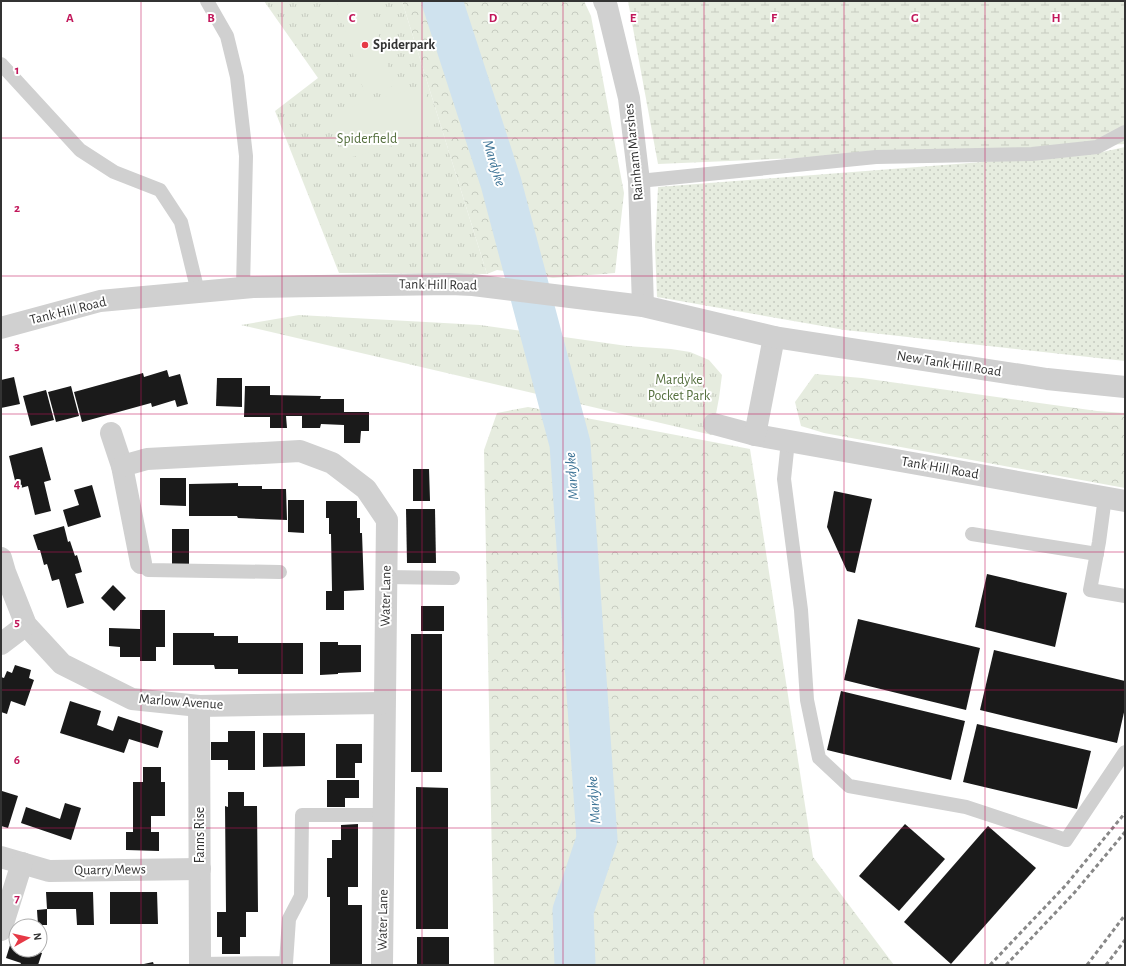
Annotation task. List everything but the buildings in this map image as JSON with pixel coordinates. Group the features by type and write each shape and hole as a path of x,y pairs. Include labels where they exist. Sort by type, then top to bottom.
{"street":[{"name":"Rainham Marshes","path":"604,1 607,7 629,98 639,181 643,306"},
{"name":"Tank Hill Road","path":"1,328 100,300 243,288 450,284 491,287 643,306 774,337"},
{"name":"New Tank Hill Road","path":"774,337 1047,379 1125,387"},
{"path":"755,435 774,337"},
{"name":"Tank Hill Road","path":"714,424 755,435 1115,499"},
{"path":"111,433 122,466 141,563"},
{"name":"Water Lane","path":"122,466 147,459 300,452 332,463 366,489 387,520 382,965"},
{"name":"Marlow Avenue","path":"1,558 5,572 26,624 62,664 132,699 199,706 384,703"},
{"path":"1,644 26,624"},
{"name":"Fanns Rise","path":"199,706 200,964"},
{"name":"Quarry Mews","path":"1,857 49,871 200,869"},
{"path":"1,930 22,863"}],"lane":[{"path":"207,1 227,36 237,77 246,156 243,288"},
{"path":"1,64 80,150 114,172 160,190 181,222 198,292"},
{"path":"639,181 876,157 1032,154 1098,147 1125,132"},
{"path":"788,441 784,479 801,610 807,700 819,758 848,786 966,806 1066,840 1125,752"},
{"path":"1115,499 1097,554 1090,590 1125,596"},
{"path":"972,534 1097,554"},
{"path":"141,563 148,570 280,572"},
{"path":"386,578 453,578"},
{"path":"200,964 286,962 288,919 301,896 302,815 384,815"}],"green space":[{"name":"Spiderfield","path":"264,1 402,1 487,274 339,273 275,111 318,78"},
{"name":"Spiderpark","path":"343,1 368,1 394,86 365,95 337,3"},
{"path":"402,1 584,1 591,16 624,193 615,273 553,278 497,270 487,274"},
{"path":"628,1 1125,1 1125,144 658,164"},
{"path":"424,86 436,134 345,159 332,112"},
{"path":"1125,147 1125,361 845,330 657,297 655,246 658,187 1098,153"},
{"name":"Mardyke Pocket Park","path":"299,315 480,325 627,346 690,352 709,360 722,375 712,435 241,325"},
{"path":"815,374 862,378 1097,411 1125,413 1125,488 824,433 801,426 795,402"},
{"path":"528,407 750,449 813,857 894,965 494,965 484,450 497,413"}],"waterway":[{"name":"Mardyke","path":"442,1 501,183 570,444 597,839 573,911 575,965"}],"railway":[{"path":"990,965 1066,885 1125,813"},
{"path":"1006,965 1075,892 1125,832"},
{"path":"1087,965 1125,915"},
{"path":"1106,965 1125,940"}],"place":[{"name":"Spiderpark","path":"365,45"}]}
